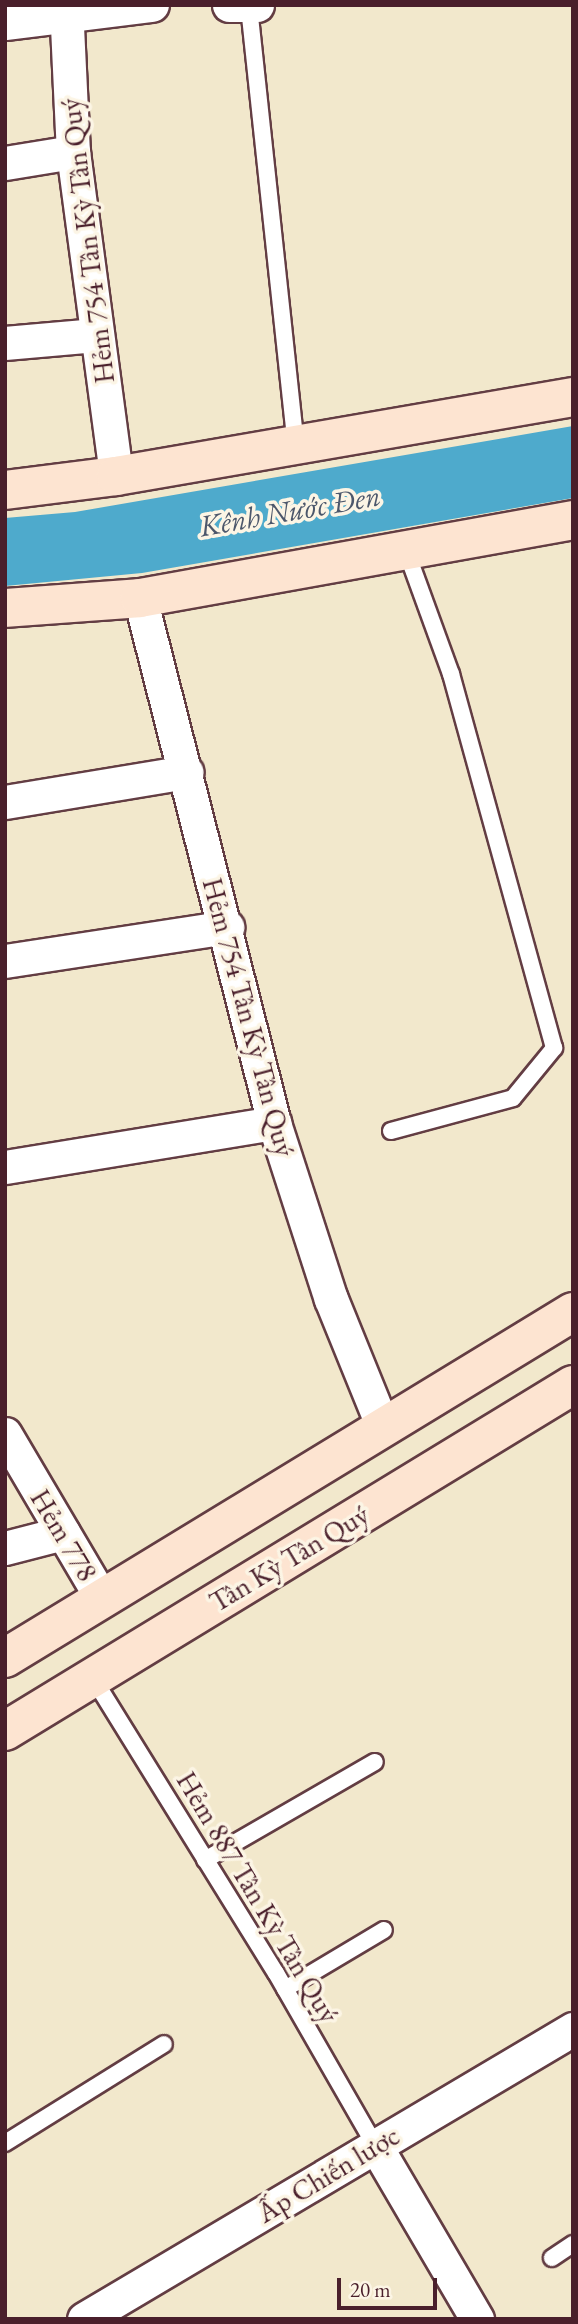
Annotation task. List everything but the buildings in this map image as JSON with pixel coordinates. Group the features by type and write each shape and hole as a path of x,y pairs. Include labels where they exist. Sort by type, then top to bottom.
{"main road":[{"path":"5,490 116,476 573,397"},
{"path":"5,608 140,598 407,553 573,520"},
{"path":"5,1658 572,1313"},
{"name":"Tân Kỳ Tân Quý","path":"5,1731 573,1385"}],"street":[{"path":"5,23 66,11 152,5"},
{"name":"Hẻm 754 Tân Kỳ Tân Quý","path":"66,11 73,152 116,476"},
{"path":"5,163 73,152"},
{"path":"5,343 97,335"},
{"name":"Hẻm 754 Tân Kỳ Tân Quý","path":"140,598 227,927 274,1123 331,1299 383,1427"},
{"path":"5,802 187,772"},
{"path":"5,961 227,927"},
{"path":"5,1167 274,1123"},
{"name":"Hẻm 778","path":"5,1434 102,1599"},
{"path":"5,1548 63,1534"},
{"name":"Ấp Chiến lược","path":"84,2319 573,2029"},
{"path":"375,2145 477,2319"}],"lane":[{"path":"245,6 296,444"},
{"path":"391,1130 513,1098 554,1048 451,674 407,553"},
{"name":"Hẻm 887 Tân Kỳ Tân Quý","path":"93,1678 285,1989 375,2145"},
{"path":"205,1860 375,1762"},
{"path":"285,1989 384,1930"},
{"path":"5,2143 164,2044"},
{"path":"552,2258 573,2244"}],"water":[{"name":"Kênh Nước Đen","path":"573,426 573,498 142,573 5,586 5,518 75,512"}]}
